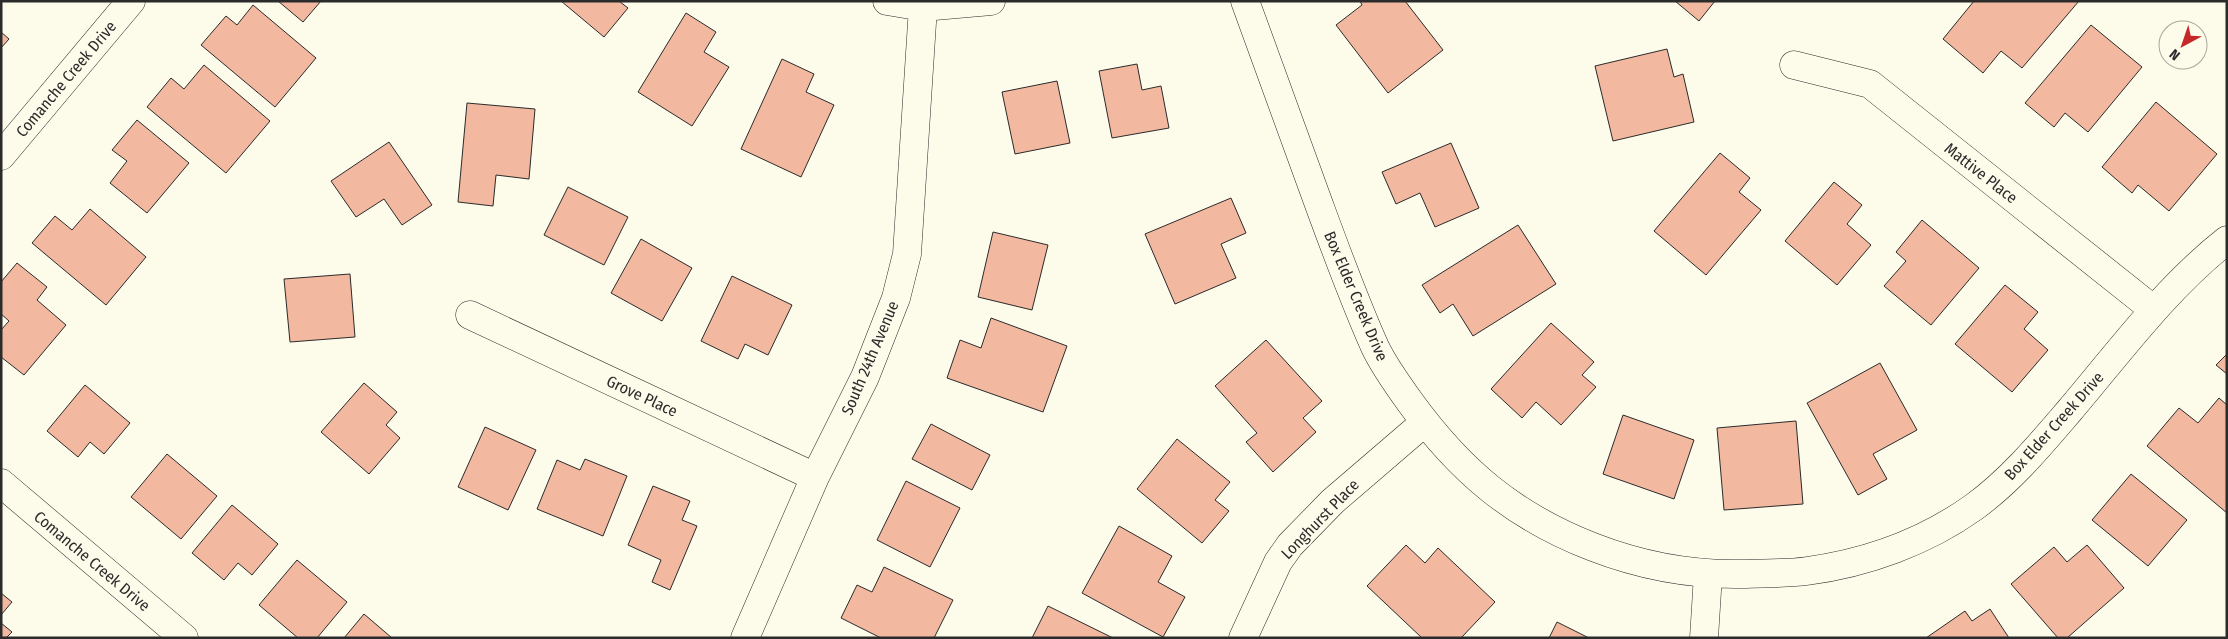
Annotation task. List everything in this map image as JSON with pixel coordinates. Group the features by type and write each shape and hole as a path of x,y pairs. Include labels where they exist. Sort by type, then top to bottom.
{"street":[{"name":"Comanche Creek Drive","path":"1,156 131,1"},
{"path":"887,1 922,7 991,1"},
{"name":"Box Elder Creek Drive","path":"1245,1 1342,269 1376,349 1393,378 1424,422 1482,485 1527,516 1564,536 1626,560 1676,571 1708,575 1803,572 1854,563 1884,554 1935,531 1973,508 2014,474 2154,310 2200,261 2227,240"},
{"name":"South 24th Avenue","path":"745,638 815,477 882,336 907,254 922,7"},
{"name":"Mattive Place","path":"1794,65 1870,84 2154,310"},
{"name":"Grove Place","path":"470,315 815,477"},
{"name":"Longhurst Place","path":"1243,638 1278,562 1290,545 1334,501 1424,422"},
{"name":"Comanche Creek Drive","path":"1,483 184,638"},
{"path":"1704,638 1708,575"}],"building":[{"path":"278,1 321,1 303,22"},
{"path":"561,1 619,1 628,8 604,37"},
{"path":"1360,1 1405,1 1443,50 1388,93 1336,25 1362,5"},
{"path":"1675,1 1715,1 1699,21"},
{"path":"1974,1 2079,1 2022,68 2001,51 1983,73 1943,39"},
{"path":"253,5 316,58 275,107 201,45 226,16 237,25"},
{"path":"686,13 716,32 704,52 729,67 692,126 638,92"},
{"path":"2091,25 2142,67 2088,132 2065,113 2054,127 2025,103"},
{"path":"1,32 9,39 1,48"},
{"path":"1667,49 1674,77 1683,74 1694,122 1613,141 1595,66"},
{"path":"782,59 814,74 806,92 834,105 801,177 741,149"},
{"path":"1137,64 1142,90 1161,86 1169,128 1112,138 1099,71"},
{"path":"204,65 270,121 226,173 147,107 171,78 184,89"},
{"path":"1057,81 1070,143 1015,154 1002,92"},
{"path":"2156,102 2217,154 2169,211 2138,185 2132,193 2102,167"},
{"path":"467,103 535,109 529,179 496,175 493,206 458,202"},
{"path":"137,120 189,163 147,213 110,183 127,161 112,150"},
{"path":"389,142 432,205 402,225 384,199 356,217 331,181"},
{"path":"1451,143 1479,208 1435,227 1420,193 1396,204 1382,172"},
{"path":"1720,153 1750,178 1739,192 1761,210 1706,275 1654,231"},
{"path":"1834,182 1862,205 1847,224 1871,245 1837,285 1785,241"},
{"path":"568,187 628,217 604,265 544,235"},
{"path":"1231,198 1246,233 1221,244 1236,278 1175,304 1145,234"},
{"path":"90,209 146,257 106,305 32,243 55,216 72,230"},
{"path":"1922,220 1979,268 1931,325 1884,286 1906,261 1896,252"},
{"path":"1518,225 1556,284 1473,336 1453,304 1440,313 1422,285"},
{"path":"993,232 1048,245 1032,310 978,297"},
{"path":"641,239 692,268 662,321 611,293"},
{"path":"17,263 47,287 37,300 66,325 24,375 1,357 1,330 9,321 1,314 1,282"},
{"path":"350,274 355,337 290,342 284,279"},
{"path":"732,276 792,305 768,355 745,344 738,359 701,341"},
{"path":"2005,285 2038,312 2024,329 2048,350 2012,392 1955,344"},
{"path":"991,318 1067,346 1043,412 947,378 960,340 981,348"},
{"path":"1551,323 1594,362 1582,375 1596,387 1561,425 1536,402 1522,418 1491,389"},
{"path":"1266,340 1322,401 1303,418 1316,432 1273,472 1246,442 1257,433 1215,386"},
{"path":"2227,354 2227,374 2216,365"},
{"path":"1880,363 1917,430 1873,454 1887,479 1858,495 1807,403"},
{"path":"364,383 397,412 386,425 400,438 369,474 321,432"},
{"path":"85,385 130,423 104,454 90,442 78,457 47,431"},
{"path":"2219,398 2227,405 2227,513 2147,446 2179,408 2198,423"},
{"path":"1623,415 1694,440 1674,499 1603,474"},
{"path":"1796,421 1803,504 1724,510 1717,428"},
{"path":"931,424 990,455 972,490 912,459"},
{"path":"485,427 536,450 508,510 458,487"},
{"path":"1177,439 1230,482 1215,500 1229,511 1202,543 1137,489"},
{"path":"167,454 217,496 181,539 131,497"},
{"path":"585,459 627,476 603,536 537,509 557,460 580,470"},
{"path":"2131,474 2187,520 2148,566 2092,520"},
{"path":"906,481 960,508 930,567 877,540"},
{"path":"653,486 690,501 682,520 697,526 670,590 652,582 661,560 628,545"},
{"path":"232,505 278,544 252,575 238,563 224,580 192,553"},
{"path":"1119,526 1172,556 1158,582 1185,597 1163,637 1082,593"},
{"path":"1406,545 1425,563 1438,548 1495,602 1461,638 1422,638 1367,586"},
{"path":"2087,545 2124,588 2067,638 2058,638 2011,584 2054,547 2067,562"},
{"path":"297,560 347,602 317,638 298,638 259,605"},
{"path":"884,567 953,600 934,638 881,638 841,618 857,585 872,592"},
{"path":"1,593 12,602 1,615"},
{"path":"1048,606 1113,638 1032,638"},
{"path":"1990,609 2009,638 1926,638 1965,611 1972,621"},
{"path":"364,614 392,638 344,638"},
{"path":"1557,622 1589,638 1549,638"},
{"path":"1,623 12,632 6,638 1,638"}]}
